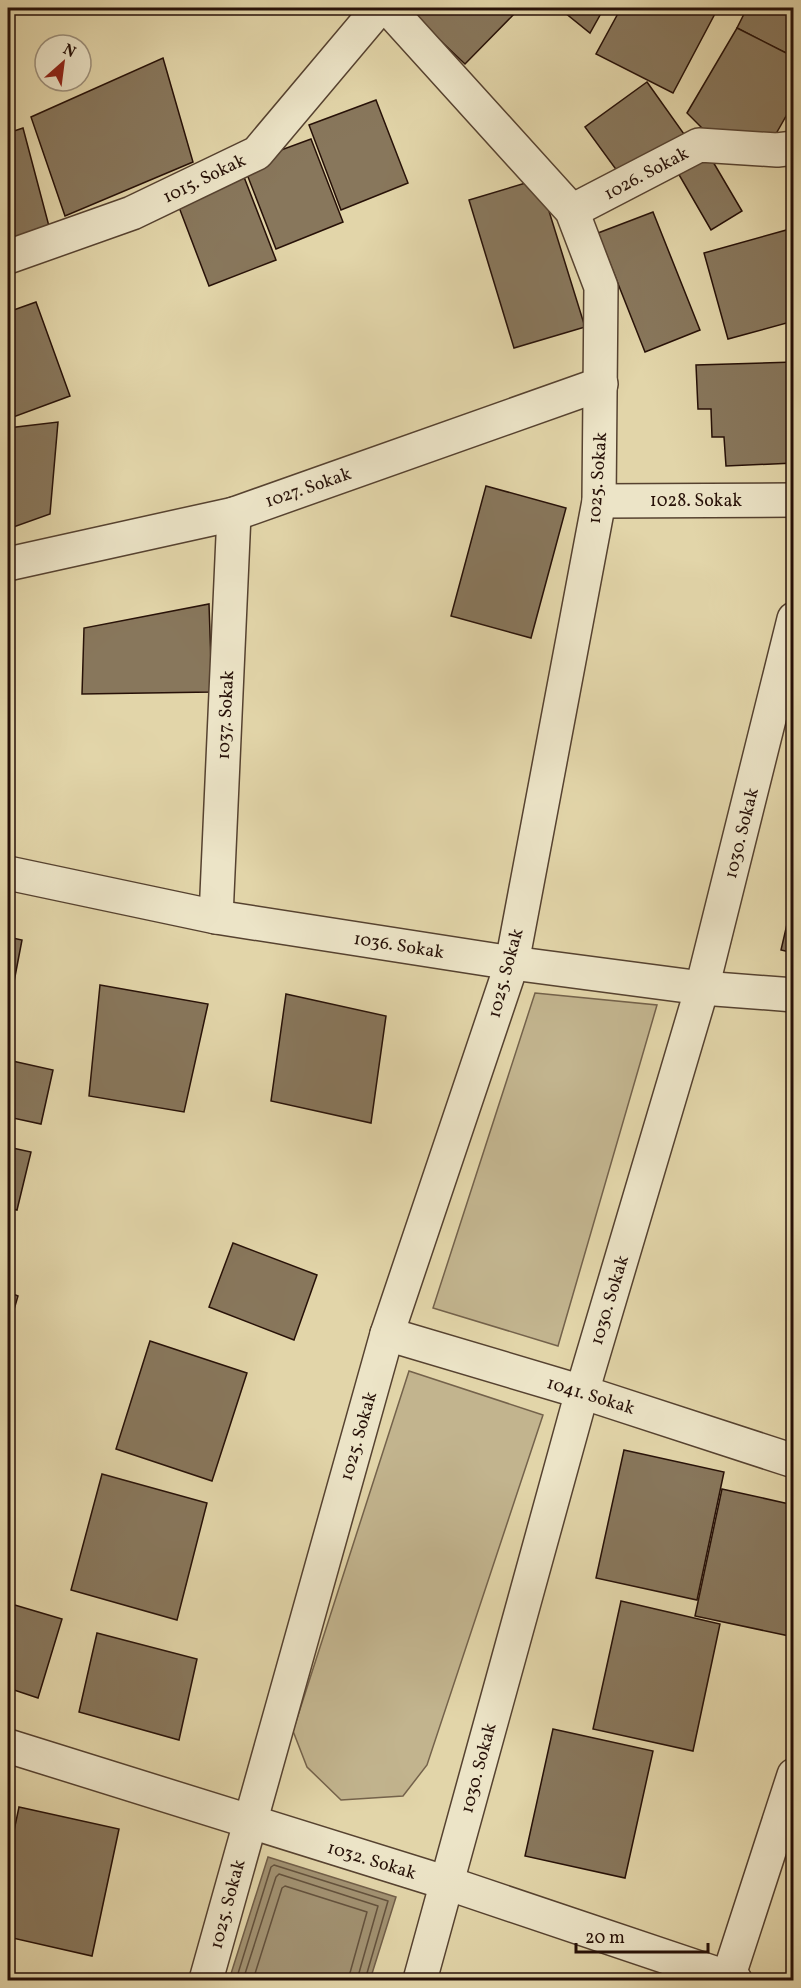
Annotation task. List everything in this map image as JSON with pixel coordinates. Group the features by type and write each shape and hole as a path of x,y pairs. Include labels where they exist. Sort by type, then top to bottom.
{"street":[{"name":"1015. Sokak","path":"8,257 132,213 257,153 379,8"},
{"name":"1025. Sokak","path":"206,1980 387,1334 512,963 599,501 602,384 601,287 572,211 388,8"},
{"name":"1026. Sokak","path":"572,211 699,145 777,150 794,148"},
{"name":"1027. Sokak","path":"8,564 234,514 602,384"},
{"name":"1028. Sokak","path":"599,501 794,500"},
{"name":"1037. Sokak","path":"216,917 234,514"},
{"name":"1030. Sokak","path":"420,1980 582,1392 702,988 794,619"},
{"name":"1036. Sokak","path":"8,873 216,917 512,963 702,988 794,995"},
{"name":"1041. Sokak","path":"387,1334 582,1392 794,1461"},
{"name":"1032. Sokak","path":"8,1746 447,1883 731,1979"},
{"path":"731,1979 794,1775"}],"shaded area":[{"path":"535,993 657,1005 558,1346 433,1308"},
{"path":"409,1371 543,1415 427,1765 403,1796 341,1800 307,1767 293,1731"}],"water":[{"path":"268,1857 396,1897 370,1980 229,1980"}],"building":[{"path":"406,8 520,8 465,64"},
{"path":"559,8 604,8 590,33"},
{"path":"621,8 718,8 673,93 596,54"},
{"path":"747,8 794,8 794,57 737,28"},
{"path":"737,28 794,57 794,102 773,139 714,140 687,113"},
{"path":"163,58 193,162 65,216 31,117 85,93 93,93 93,89"},
{"path":"647,82 684,134 623,179 585,127"},
{"path":"376,100 408,183 341,210 309,125"},
{"path":"23,128 50,230 8,243 8,133"},
{"path":"311,139 343,222 276,249 243,164"},
{"path":"709,155 742,211 711,230 678,173"},
{"path":"244,177 276,260 209,286 177,202"},
{"path":"539,179 585,327 514,348 469,200"},
{"path":"653,212 700,330 645,352 598,233"},
{"path":"790,229 794,241 794,321 728,339 704,253"},
{"path":"36,302 70,396 8,419 8,312"},
{"path":"794,362 794,463 726,466 724,437 712,437 711,409 698,409 696,365"},
{"path":"58,422 50,514 8,529 8,428"},
{"path":"486,486 566,508 531,638 451,616"},
{"path":"209,604 212,692 82,694 84,628"},
{"path":"794,894 794,953 781,950"},
{"path":"8,937 22,940 8,1013"},
{"path":"100,985 208,1004 184,1112 89,1096"},
{"path":"286,994 386,1016 371,1123 271,1101"},
{"path":"8,1060 53,1070 41,1124 8,1117"},
{"path":"8,1147 31,1152 17,1210 8,1208"},
{"path":"233,1243 317,1275 294,1340 209,1307"},
{"path":"8,1292 18,1296 8,1330"},
{"path":"150,1341 247,1373 212,1481 116,1449"},
{"path":"624,1450 724,1472 697,1600 596,1578"},
{"path":"102,1474 207,1503 177,1620 71,1590"},
{"path":"722,1489 794,1505 794,1637 695,1616"},
{"path":"621,1601 720,1624 693,1751 593,1729"},
{"path":"8,1603 62,1619 38,1698 8,1688"},
{"path":"97,1633 197,1659 179,1740 79,1712"},
{"path":"553,1729 653,1751 625,1878 525,1856"},
{"path":"19,1807 119,1829 92,1956 8,1937 8,1859"}]}
